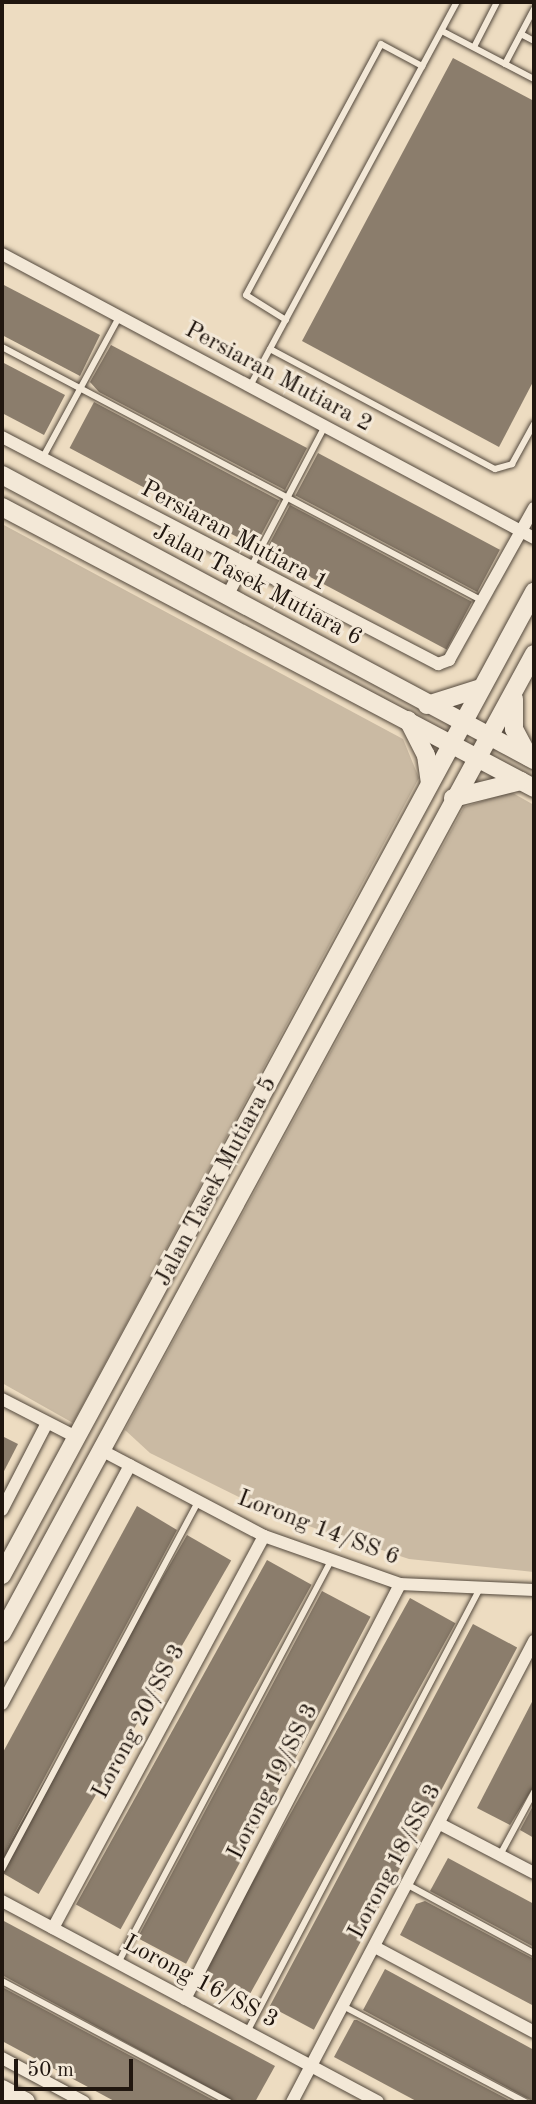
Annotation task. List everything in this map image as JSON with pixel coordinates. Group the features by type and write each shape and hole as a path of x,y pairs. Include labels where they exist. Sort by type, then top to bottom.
{"street":[{"name":"Persiaran Mutiara 2","path":"2,254 534,538"},
{"name":"Persiaran Mutiara 1","path":"2,437 425,661 449,660 482,601"},
{"name":"Jalan Tasek Mutiara 6","path":"2,475 226,598 532,759"},
{"path":"5,509 23,486"},
{"name":"Jalan Tasek Mutiara 6","path":"5,509 407,718 527,785"},
{"path":"482,601 534,509"},
{"path":"226,598 246,568"},
{"name":"Jalan Tasek Mutiara 5","path":"2,1575 534,592"},
{"name":"Jalan Tasek Mutiara 5","path":"2,1633 206,1251 534,654"},
{"path":"427,705 481,688"},
{"path":"515,692 514,729 532,759"},
{"path":"407,718 426,755 430,782"},
{"path":"453,798 527,785"},
{"path":"184,1242 206,1251"},
{"path":"2,1399 76,1437"},
{"path":"2,1510 47,1423"},
{"name":"Lorong 14/SS 6","path":"102,1450 264,1536 400,1584 479,1591 534,1590"},
{"path":"2,1704 130,1465"},
{"name":"Lorong 20/SS 3","path":"53,1928 264,1536"},
{"name":"Lorong 19/SS 3","path":"186,1999 400,1584"},
{"name":"Lorong 18/SS 3","path":"292,2102 534,1641"},
{"path":"440,1824 534,1873"},
{"name":"Lorong 16/SS 3","path":"2,1901 378,2102"},
{"path":"375,1947 534,2032"},
{"path":"2,2058 84,2102"},
{"path":"2,2089 26,2102"}],"lane":[{"path":"250,386 457,2"},
{"path":"474,47 498,2"},
{"path":"505,64 534,9"},
{"path":"442,31 534,79"},
{"path":"521,34 534,41"},
{"path":"286,320 246,295 381,44 422,66"},
{"path":"43,459 119,317"},
{"path":"2,347 482,601"},
{"path":"271,349 495,469 512,464 534,424"},
{"path":"246,568 288,498 325,426"},
{"path":"2,1868 198,1502"},
{"path":"118,1963 331,1561"},
{"path":"247,2032 479,1591"},
{"path":"500,1855 534,1791"},
{"path":"408,1885 534,1953"},
{"path":"2,1982 229,2102"},
{"path":"344,2006 525,2102"}],"shaded area":[{"path":"2,524 403,739 419,778 73,1423 2,1383"},
{"path":"511,792 534,805 534,1572 409,1559 275,1515 150,1453 125,1430 464,807"}],"building":[{"path":"453,58 534,101 534,380 499,447 302,341"},
{"path":"2,284 100,335 80,376 2,335"},
{"path":"111,345 307,448 285,490 99,392 90,382"},
{"path":"2,362 65,395 44,435 2,413"},
{"path":"94,402 279,501 255,547 70,448"},
{"path":"318,453 500,550 477,592 295,495"},
{"path":"290,505 472,602 447,649 265,553"},
{"path":"2,1436 18,1444 2,1475"},
{"path":"137,1506 177,1530 2,1857 2,1754"},
{"path":"187,1535 231,1560 39,1894 2,1873 2,1855"},
{"path":"267,1560 312,1585 121,1929 76,1905"},
{"path":"322,1591 371,1617 186,1964 137,1938"},
{"path":"410,1598 455,1623 246,2002 200,1977"},
{"path":"473,1624 517,1647 314,2030 270,2006"},
{"path":"534,1698 534,1786 510,1825 477,1808"},
{"path":"534,1804 534,1838 520,1830"},
{"path":"448,1858 534,1904 534,1947 430,1891"},
{"path":"425,1901 534,1959 534,2006 400,1935 416,1904"},
{"path":"2,1920 275,2066 255,2102 235,2102 2,1975"},
{"path":"385,1969 534,2050 534,2102 363,2010"},
{"path":"2,1987 217,2102 116,2102 2,2041"},
{"path":"354,2020 513,2102 418,2102 334,2057"}]}
